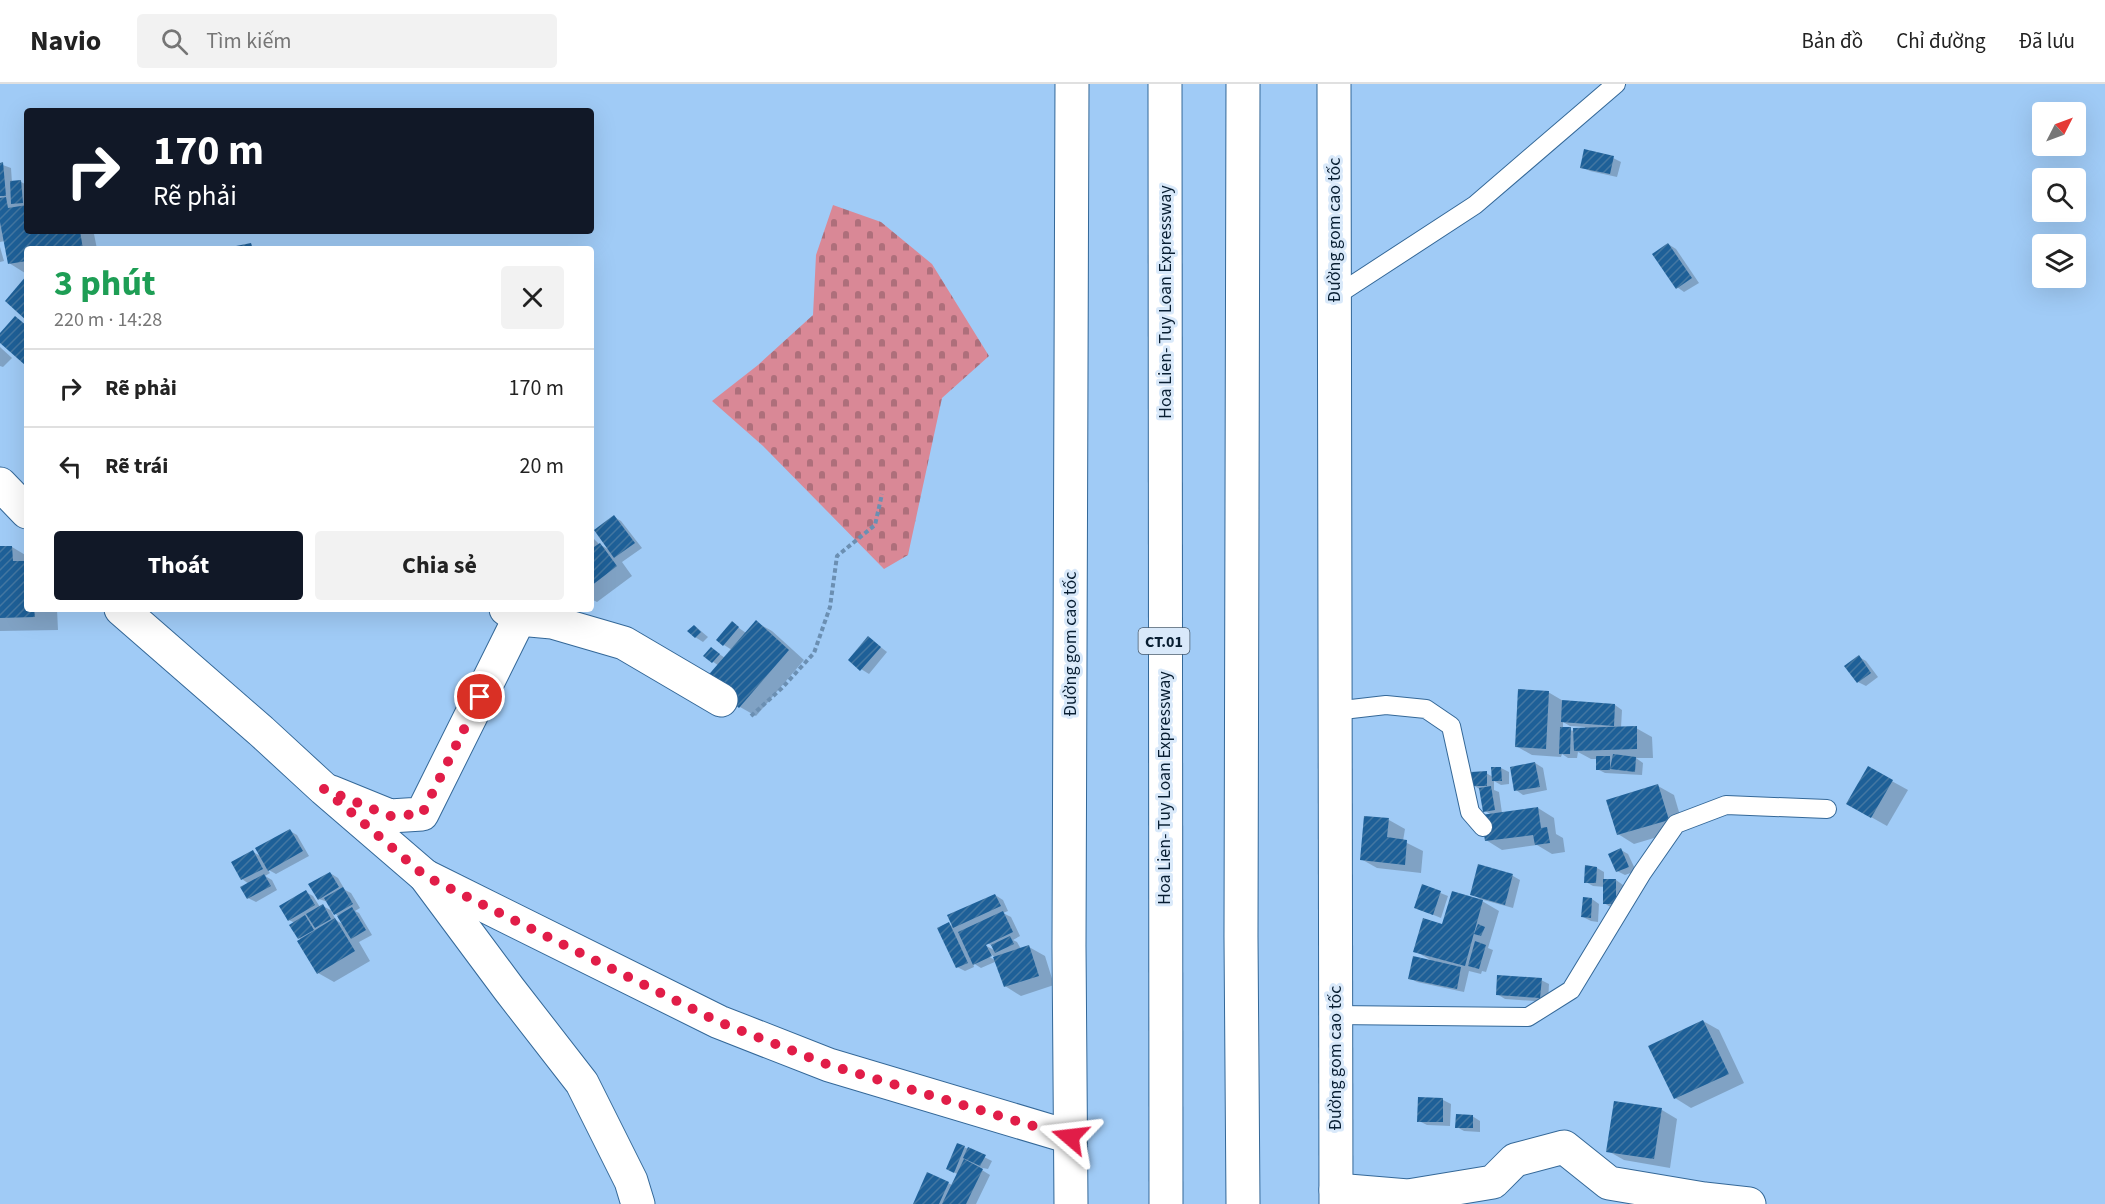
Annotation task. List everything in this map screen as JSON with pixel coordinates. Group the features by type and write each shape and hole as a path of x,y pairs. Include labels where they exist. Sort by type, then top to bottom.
{"main road":[{"name":"Đường gom cao tốc","path":"1071,1204 1068,946 1072,84"},
{"name":"Hoa Lien- Tuy Loan Expressway","path":"1165,84 1166,1202"},
{"path":"1243,84 1241,937 1243,1204"},
{"name":"Đường gom cao tốc","path":"1334,84 1336,1197"},
{"path":"0,484 24,509"},
{"path":"132,613 324,789 425,876 582,1083 631,1181 638,1204"},
{"path":"324,789 390,816 422,814 513,614 552,622 624,644 721,700"},
{"path":"425,876 719,1022 829,1065 1070,1137"},
{"path":"1241,937 1252,1204"},
{"path":"1336,1197 1408,1196 1493,1182 1515,1160 1564,1147 1609,1183 1749,1204"}],"lane":[{"path":"1334,297 1474,205 1616,84"},
{"path":"1334,711 1386,705 1426,709 1451,726 1470,812 1483,827"},
{"path":"1335,1015 1528,1017 1571,990 1642,873 1676,824 1726,805 1827,809"}],"path":[{"path":"721,700 738,728 782,688 814,653 830,607 837,556 875,525 882,494"}],"green space":[{"path":"833,205 881,222 932,264 989,356 942,398 908,555 884,569 763,446 712,401 758,365 813,315 816,255"}],"building":[{"path":"1584,149 1614,156 1610,174 1580,168"},
{"path":"3,162 6,196 0,196 0,163"},
{"path":"21,180 23,203 11,204 10,181"},
{"path":"6,197 8,208 24,205 24,234 80,234 82,246 24,246 24,261 8,264 0,222 0,198"},
{"path":"251,243 252,246 236,246"},
{"path":"1668,243 1692,278 1676,289 1652,254"},
{"path":"24,279 24,318 5,301"},
{"path":"15,316 24,324 24,364 0,343 0,333"},
{"path":"614,515 635,543 614,558 594,530"},
{"path":"600,543 617,566 594,584 594,547"},
{"path":"0,546 12,546 13,561 24,561 24,612 34,612 35,617 0,618"},
{"path":"756,620 789,650 739,708 705,679"},
{"path":"732,621 739,627 723,646 716,640"},
{"path":"694,625 701,632 695,638 687,631"},
{"path":"868,636 881,647 860,671 848,660"},
{"path":"711,647 720,654 712,663 703,656"},
{"path":"1859,655 1871,673 1857,683 1844,666"},
{"path":"1518,689 1549,691 1546,749 1515,747"},
{"path":"1562,700 1615,704 1614,726 1561,722"},
{"path":"1637,726 1637,749 1574,751 1573,728"},
{"path":"1560,727 1571,727 1570,754 1559,754"},
{"path":"1613,754 1636,757 1635,772 1610,769"},
{"path":"1596,756 1610,756 1610,770 1596,770"},
{"path":"1535,762 1540,787 1514,791 1510,767"},
{"path":"1868,766 1893,780 1871,818 1846,804"},
{"path":"1491,767 1501,767 1502,781 1492,781"},
{"path":"1487,771 1487,786 1472,786 1471,772"},
{"path":"1658,784 1669,820 1617,835 1606,800"},
{"path":"1491,786 1495,810 1483,812 1479,788"},
{"path":"1538,807 1541,828 1547,827 1550,843 1535,845 1533,835 1485,841 1481,815"},
{"path":"1364,816 1389,818 1387,837 1407,840 1405,865 1360,860"},
{"path":"290,829 303,851 268,871 255,848"},
{"path":"1621,848 1629,867 1616,872 1608,854"},
{"path":"253,850 263,869 241,880 231,862"},
{"path":"1478,864 1513,874 1505,905 1470,895"},
{"path":"1585,865 1597,867 1596,883 1584,883"},
{"path":"330,872 339,887 318,900 308,884"},
{"path":"264,874 271,886 247,899 240,887"},
{"path":"1603,879 1616,879 1616,904 1603,904"},
{"path":"1422,884 1441,891 1433,915 1414,908"},
{"path":"343,887 353,904 334,915 324,898"},
{"path":"306,890 315,905 288,921 279,906"},
{"path":"1452,891 1483,900 1465,966 1413,952 1423,918 1442,924"},
{"path":"995,894 1001,906 953,928 947,915"},
{"path":"1583,897 1592,898 1591,918 1581,917"},
{"path":"323,904 331,919 315,928 306,914"},
{"path":"352,907 366,930 351,939 337,916"},
{"path":"1003,911 1013,932 986,945 992,956 973,965 958,932"},
{"path":"305,915 314,930 298,939 289,925"},
{"path":"335,918 355,951 317,974 297,941"},
{"path":"949,922 968,963 956,968 937,928"},
{"path":"1478,924 1485,927 1481,936 1474,934"},
{"path":"1010,936 1014,944 995,953 991,945"},
{"path":"1475,941 1486,945 1479,969 1468,966"},
{"path":"1029,945 1039,976 1004,987 993,957"},
{"path":"1413,956 1461,967 1457,989 1408,979"},
{"path":"1497,975 1542,978 1540,998 1496,995"},
{"path":"1703,1020 1729,1074 1674,1099 1648,1046"},
{"path":"1418,1097 1443,1098 1443,1122 1417,1122"},
{"path":"1614,1101 1662,1108 1654,1159 1606,1152"},
{"path":"1456,1114 1473,1115 1473,1128 1455,1128"},
{"path":"957,1143 965,1146 954,1173 946,1169"},
{"path":"968,1147 986,1155 980,1166 963,1158"},
{"path":"964,1159 983,1169 966,1204 942,1204"},
{"path":"927,1172 949,1182 939,1204 913,1204"}],"route":[{"path":"480,697 422,814 390,816 324,789 425,876 719,1022 829,1065 1070,1137"}]}
